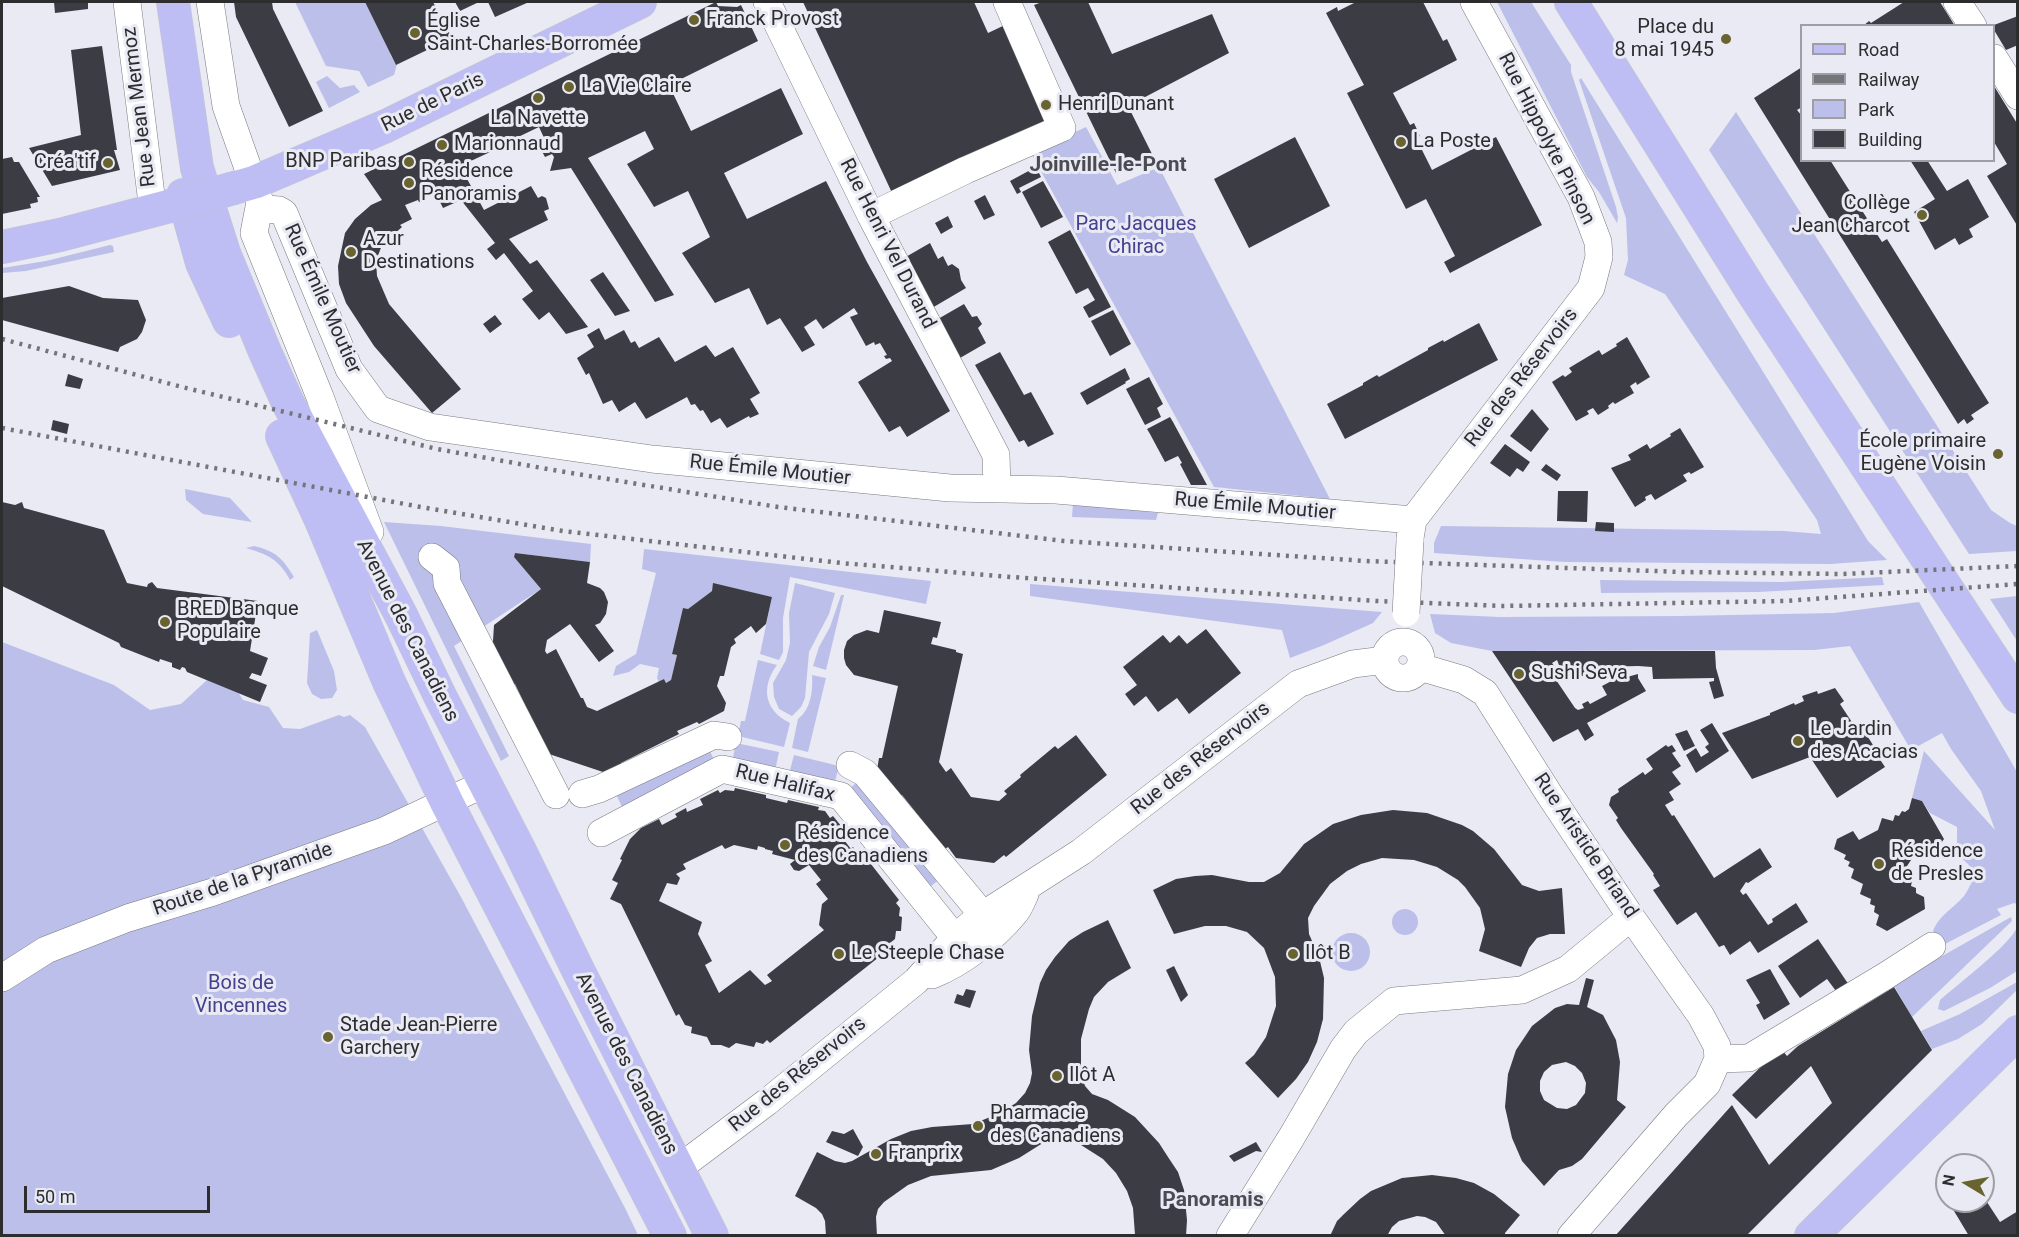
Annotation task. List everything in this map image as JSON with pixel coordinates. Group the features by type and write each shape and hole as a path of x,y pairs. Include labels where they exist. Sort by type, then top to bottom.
{"main road":[{"name":"Avenue des Canadiens","path":"150,2 174,163 202,263 320,518 389,682 447,802 670,1236"},
{"name":"Avenue des Canadiens","path":"173,2 197,168 224,253 288,403 401,615 712,1236"},
{"name":"Rue de Paris","path":"2,247 250,190 640,2"},
{"path":"1571,2 1753,293 2018,697"},
{"path":"1811,1236 2016,1034"}],"street":[{"name":"Rue Jean Mermoz","path":"127,2 162,209"},
{"path":"210,2 226,106 250,190 254,233 324,408 401,615"},
{"name":"Rue Henri Vel Durand","path":"767,2 871,216 996,455 997,488"},
{"path":"866,218 966,170 1062,128 1006,2"},
{"name":"Rue Hippolyte Pinson","path":"1473,2 1581,197 1598,242 1599,257 1594,281"},
{"path":"1958,2 1972,24"},
{"path":"1995,60 2018,96"},
{"name":"Rue Émile Moutier","path":"250,190 266,209 279,210 284,213 349,369 378,409 430,427 652,459 950,488 1056,490 1411,531"},
{"name":"Rue des Réservoirs","path":"1411,531 1594,281"},
{"path":"1394,651 1406,613 1411,531"},
{"name":"Rue Halifax","path":"432,557 446,568 447,583 464,616 569,794 599,789 714,735 728,736"},
{"name":"Rue des Réservoirs","path":"679,1168 767,1102 916,981 955,938 983,915 1081,852 1298,684 1394,651"},
{"name":"Rue Aristide Briand","path":"1394,651 1386,666 1392,675 1402,679 1413,676 1420,667 1464,680 1485,693 1631,917 1701,1016 1718,1046 1718,1059"},
{"name":"Rue Halifax","path":"850,765 865,773 983,915"},
{"name":"Rue Halifax","path":"601,833 722,769 842,796 955,938"},
{"name":"Route de la Pyramide","path":"2,978 46,950 128,918 213,892 389,830 486,783"},
{"name":"Rue des Réservoirs","path":"916,981 945,970 988,940 1016,913 1030,885"},
{"path":"1230,1236 1343,1049 1356,1032 1394,1001 1522,990 1568,969 1631,917"},
{"path":"1571,1236 1676,1115 1707,1084 1718,1059 1749,1058 1932,946"}],"green space":[{"path":"295,2 365,2 397,64 394,75 368,87 359,71 326,66"},
{"path":"1497,2 1531,2 1571,65 1571,72 1616,207 1617,223 1599,192 1587,177"},
{"path":"327,76 340,88 354,85 360,92 329,108 316,82"},
{"path":"1581,78 1868,541 1887,560 1830,564 1565,562 1434,553 1434,543 1441,526 1784,531 1821,534 1817,520 1665,294 1624,275 1628,260 1626,218 1579,80"},
{"path":"1736,112 1991,510 2017,526 2017,551 1969,554 1709,150"},
{"name":"Parc Jacques Chirac","path":"1086,127 1117,185 1159,167 1330,499 1214,487 1031,153"},
{"path":"113,246 114,252 26,271 2,273 2,268 46,261"},
{"path":"185,489 230,498 252,522 203,514 186,500"},
{"path":"1073,503 1158,513 1156,520 1072,517"},
{"path":"384,522 441,526 591,544 590,562 515,553 514,557 541,589 454,646 509,756 501,761"},
{"path":"254,546 268,550 278,557 294,577 290,580 282,567 272,559 246,548"},
{"path":"644,549 931,581 926,604 790,577 783,618 783,652 779,660 760,654 772,597 714,584 712,591 688,609 683,608 672,653 677,655 671,680 666,683 664,679 659,682 657,678 659,668 640,664 629,672 613,676 616,666 636,654 656,573 642,569"},
{"path":"1882,577 1884,585 1758,592 1601,593 1600,580 1782,582"},
{"path":"795,583 835,593 829,614 809,652 805,698 801,707 792,716 779,709 774,697 773,683 786,660 790,643 789,613"},
{"path":"1030,584 1382,612 1373,623 1290,658 1282,630 1030,596"},
{"path":"841,595 844,595 826,670 813,666"},
{"path":"2018,596 2017,641 1990,599"},
{"path":"1919,602 2017,772 2017,904 1997,909 2001,915 1943,945 1933,931 1943,916 1964,896 1972,882 1969,865 1957,854 1957,827 1930,813 1922,801 1912,798 1924,751 1995,830 1981,791 1942,733 1911,750 1850,646 1814,650 1492,651 1451,643 1435,633 1430,614 1500,617 1834,613"},
{"path":"317,630 334,671 337,690 332,698 321,699 312,694 307,683 310,633"},
{"name":"Bois de Vincennes","path":"2,642 114,685 150,710 181,704 223,668 243,700 269,707 283,728 300,729 339,715 344,717 350,715 365,727 461,897 638,1235 2,1235"},
{"path":"758,660 777,665 768,682 767,690 770,705 775,712 790,723 784,747 738,736 741,721 745,721"},
{"path":"812,675 826,678 808,752 792,748 798,719 806,710 810,699"},
{"path":"736,743 779,752 775,771 732,762"},
{"path":"708,747 717,766 624,811 615,792"},
{"path":"794,755 839,766 834,785 789,774"},
{"path":"860,780 940,879 926,890 846,791"},
{"path":"1405,909 1414,913 1418,922 1414,931 1405,935 1396,931 1392,922 1396,913"},
{"path":"2011,917 2012,921 1912,1017 1893,984"},
{"path":"2017,927 2017,971 1990,988 1944,1011 1938,1009 1940,1000 1994,954"},
{"path":"1351,933 1365,938 1370,952 1365,966 1351,971 1337,966 1332,952 1337,938"},
{"path":"2017,982 2017,990 1982,1024 1958,1039 1932,1049 1921,1031 1960,1014"}],"building":[{"path":"54,2 88,2 88,9 55,13"},
{"path":"234,2 272,2 273,9 323,111 289,127 236,17"},
{"name":"Église Saint-Charles-Borromée","path":"365,2 433,2 452,38 396,65"},
{"path":"455,2 479,2 460,11"},
{"path":"488,2 529,2 495,17"},
{"path":"716,2 718,6 737,7 741,5 758,41 669,85 691,131 781,88 803,134 724,173 747,219 826,181 867,262 950,411 907,437 900,426 889,432 858,382 892,361 884,356 887,355 880,343 875,345 874,342 866,346 850,317 858,314 854,308 823,329 816,319 804,327 815,345 802,352 780,318 767,325 749,288 715,303 682,253 710,237 688,191 654,207 627,164 654,149 645,131 588,158 674,295 655,302 571,168 550,171 554,157 552,154 545,157 538,144 545,140 539,127 460,166 484,210 531,186 538,198 542,196 546,198 549,209 544,211 548,220 509,239 530,264 537,260 588,327 566,334 549,312 539,320 522,299 533,291 504,253 496,260 487,249 495,243 461,200 443,208 435,192 421,198 422,201 418,200 405,205 412,219 400,225 402,227 382,245 376,261 377,276 389,304 461,389 432,413 374,346 346,303 339,284 338,266 345,233 355,219 371,205 382,200 364,174"},
{"path":"803,2 974,2 988,33 1005,25 1050,122 893,195"},
{"path":"1042,2 1088,2 1112,54 1212,14 1229,53 1128,106 1153,156 1116,173 1034,5"},
{"path":"1356,2 1423,2 1443,41 1447,39 1457,60 1393,93 1410,125 1414,123 1420,136 1416,138 1432,170 1496,137 1542,225 1450,273 1444,262 1455,256 1426,199 1406,209 1347,93 1364,85 1326,13 1337,7 1338,11"},
{"path":"1904,2 1940,2 1954,24 1865,24 1869,21 1871,23"},
{"path":"2018,16 2018,45 2006,50 1995,32 1995,25"},
{"path":"102,46 117,150 114,150 120,170 52,186 29,148 81,135 71,50"},
{"path":"1800,68 1800,108 1797,110 1800,114 1800,162 1831,162 1882,242 1887,239 1989,403 1971,415 1974,419 1967,424 1964,419 1958,424 1754,98"},
{"path":"1995,88 2018,125 2018,227 1987,176 2007,164 1995,144"},
{"path":"1295,137 1330,206 1249,248 1214,179"},
{"path":"12,157 14,162 19,162 40,197 37,197 38,202 30,204 31,208 2,214 2,159"},
{"path":"1911,162 1928,162 1947,191 1968,179 1989,217 1969,229 1973,237 1959,245 1955,238 1935,250 1914,212 1935,199"},
{"path":"1036,167 1041,177 1019,188 1021,192 1017,194 1010,181"},
{"path":"1043,181 1063,217 1041,228 1022,192"},
{"path":"985,195 995,215 984,220 974,201"},
{"path":"948,216 953,227 941,234 935,223"},
{"path":"1070,230 1111,307 1089,318 1083,307 1095,300 1088,288 1076,294 1048,242"},
{"path":"930,243 938,259 943,256 948,266 952,264 959,269 961,280 966,288 932,308 904,258"},
{"path":"603,272 630,311 615,316 590,280"},
{"path":"69,286 103,298 138,300 146,320 142,332 137,339 120,347 118,352 2,320 2,298"},
{"path":"964,304 972,317 977,316 982,324 978,328 986,343 960,358 938,319"},
{"path":"1113,310 1131,344 1110,356 1091,321"},
{"path":"495,315 502,324 490,333 483,324"},
{"path":"1479,323 1498,360 1345,439 1327,404 1377,375 1379,377 1428,348"},
{"path":"599,328 605,340 624,330 631,343 635,341 639,348 659,337 675,362 706,345 715,357 733,347 760,393 750,399 759,414 750,418 749,416 727,428 720,418 711,423 703,410 700,411 695,404 691,405 687,397 646,419 635,402 619,412 612,400 603,404 589,373 586,375 577,358 594,347 587,335"},
{"path":"1627,337 1650,377 1637,385 1636,382 1630,386 1634,393 1615,404 1613,402 1608,406 1609,408 1598,415 1593,408 1587,411 1589,414 1576,421 1552,382 1563,375 1565,377 1572,372 1569,368 1599,350 1602,355"},
{"path":"1000,352 1024,395 1031,392 1054,434 1028,447 1024,440 1019,442 975,365"},
{"path":"1125,368 1130,379 1126,383 1087,405 1080,393"},
{"path":"68,374 83,379 80,389 65,386"},
{"path":"1149,377 1163,404 1157,408 1161,417 1145,425 1126,389"},
{"path":"1532,409 1549,429 1531,452 1510,436"},
{"path":"1170,417 1207,485 1191,485 1178,456 1165,462 1147,429"},
{"path":"53,420 69,424 67,434 51,430"},
{"path":"1680,428 1704,467 1691,474 1689,472 1683,475 1687,481 1655,500 1651,494 1635,507 1611,468 1631,460 1628,455 1647,444 1650,449"},
{"path":"1505,444 1530,462 1523,472 1517,468 1510,477 1490,463"},
{"path":"1546,464 1561,475 1557,481 1541,470"},
{"path":"1558,491 1588,491 1587,522 1557,521"},
{"name":"BRED Banque Populaire","path":"2,502 15,505 22,502 24,508 104,530 127,583 147,587 152,582 157,588 258,601 250,651 268,658 261,676 252,673 249,678 267,685 260,702 187,672 185,668 182,667 180,670 172,667 172,663 160,659 159,662 121,647 119,643 2,586"},
{"path":"1596,522 1614,523 1614,532 1595,531"},
{"path":"515,553 590,562 587,583 600,588 608,602 606,614 600,623 595,625 614,651 599,662 570,624 547,640 545,651 547,654 556,649 581,698 587,707 597,711 664,679 666,683 671,680 677,655 672,654 683,608 688,609 712,591 713,583 772,597 766,624 756,633 751,626 734,639 736,643 731,647 724,676 720,676 717,686 726,703 724,711 699,724 697,722 677,731 679,734 621,763 622,765 603,772 546,753 515,684 512,685 491,642 494,625 541,589 514,557"},
{"path":"884,610 941,622 937,638 933,637 931,644 963,654 939,762 946,772 951,768 971,797 999,801 1007,794 1004,791 1021,777 1020,775 1055,746 1058,749 1076,735 1107,775 1006,857 1004,855 994,863 956,858 948,847 945,849 902,795 900,796 877,770 879,758 882,758 898,686 854,675 846,665 844,650 847,641 854,635 867,630 879,633"},
{"path":"1206,629 1241,673 1189,714 1177,698 1158,712 1146,696 1134,706 1125,694 1137,685 1123,667 1163,635 1170,643 1179,635 1187,644"},
{"path":"1492,651 1715,651 1716,668 1724,696 1714,699 1709,682 1714,681 1714,678 1653,679 1652,667 1638,666 1600,667 1600,676 1583,676 1561,670 1557,660 1552,663 1557,670 1552,674 1578,710 1584,708 1582,704 1588,701 1590,704 1607,695 1602,686 1621,676 1624,680 1638,674 1646,691 1587,723 1594,735 1585,741 1578,729 1553,742"},
{"name":"Le Jardin des Acacias","path":"1835,688 1844,701 1840,704 1861,736 1866,734 1885,767 1837,798 1810,757 1752,779 1722,733 1804,701 1802,696 1817,691 1818,694"},
{"path":"1712,723 1729,751 1696,773 1686,755 1696,748 1701,757 1709,752 1705,747 1709,744 1700,730"},
{"path":"1687,730 1695,746 1684,751 1675,734"},
{"path":"1666,745 1668,747 1672,745 1676,751 1672,753 1681,766 1672,772 1681,784 1669,792 1674,800 1665,805 1672,816 1674,815 1714,878 1760,848 1772,867 1748,883 1746,882 1740,891 1743,895 1746,893 1768,925 1773,922 1772,919 1796,903 1808,922 1758,953 1750,941 1730,955 1724,945 1719,947 1696,912 1677,925 1653,890 1660,886 1654,874 1621,828 1616,820 1618,818 1609,805 1611,797 1619,792 1618,789 1643,772 1645,775 1653,769 1646,759"},
{"path":"735,788 766,795 766,798 787,803 788,800 819,807 818,810 825,811 830,818 833,816 846,832 841,836 851,849 853,847 857,852 860,850 899,900 896,903 900,908 899,916 902,917 901,931 896,931 895,939 890,943 893,946 770,1043 767,1040 763,1044 756,1042 754,1047 736,1043 729,1048 711,1045 707,1037 691,1033 692,1027 685,1025 679,1014 676,1016 621,904 610,899 618,883 612,880 622,860 620,859 630,839 641,828 659,819 662,825 677,817 675,814 686,808 687,812 703,805 700,799 718,790 720,793 725,790 734,791","holes":["722,845 725,849 734,845 757,850 758,846 773,851 772,854 795,860 790,864 794,870 799,871 809,865 821,880 816,884 828,899 822,904 819,925 824,930 767,975 772,981 765,985 750,970 719,993 705,965 712,961 698,934 702,922 659,901 667,883 677,885 680,878 676,874 686,869 683,864"]},
{"name":"Résidence de Presles","path":"1912,798 1922,801 1944,839 1937,849 1928,847 1924,853 1920,852 1916,858 1913,857 1907,866 1906,879 1912,881 1911,886 1916,888 1916,893 1924,897 1925,909 1887,931 1876,925 1879,915 1874,912 1875,906 1870,904 1871,899 1860,894 1863,884 1851,878 1854,869 1848,866 1850,862 1844,859 1846,855 1834,849 1837,839 1853,831 1859,840 1878,830 1882,818 1893,821 1895,815 1899,816 1902,811 1909,809"},
{"name":"Ilôt B","path":"1393,810 1427,813 1462,825 1494,849 1522,885 1539,891 1562,888 1565,934 1550,934 1537,938 1529,948 1521,967 1479,951 1485,929 1480,908 1458,880 1437,867 1414,860 1382,858 1347,871 1330,884 1308,918 1309,934 1319,957 1324,978 1323,1019 1317,1042 1308,1062 1278,1098 1245,1063 1254,1055 1266,1037 1276,1006 1275,977 1264,948 1247,932 1226,926 1205,926 1174,934 1153,890 1176,879 1195,876 1212,875 1249,882 1264,882 1280,873 1304,844 1333,824 1361,815"},
{"name":"Ilôt A","path":"1108,920 1131,968 1108,982 1094,997 1081,1039 1083,1079 1085,1086 1092,1094 1108,1100 1135,1117 1159,1143 1178,1172 1184,1190 1186,1236 1135,1235 1133,1208 1127,1191 1116,1173 1103,1159 1081,1145 1061,1138 1046,1141 1019,1158 991,1170 931,1176 908,1185 878,1209 877,1236 826,1236 822,1214 795,1196 817,1152 845,1163 911,1131 973,1124 1000,1113 1016,1103 1030,1083 1032,1073 1029,1050 1032,1016 1040,983 1046,970 1069,941"},
{"path":"1818,939 1851,988 1839,995 1827,979 1800,998 1778,966"},
{"path":"1174,966 1188,995 1181,1002 1166,970"},
{"path":"1770,969 1790,1004 1764,1020 1756,1005 1760,1003 1746,980"},
{"path":"1586,978 1594,980 1587,1007 1603,1015 1616,1040 1620,1062 1617,1100 1626,1107 1582,1159 1572,1166 1559,1170 1544,1186 1522,1161 1512,1138 1505,1107 1508,1074 1516,1050 1532,1026 1555,1008 1567,1004 1579,1005","holes":["1566,1062 1575,1066 1582,1073 1586,1083 1585,1093 1576,1105 1567,1109 1557,1108 1544,1100 1540,1091 1540,1081 1544,1072 1552,1065"]},
{"path":"1894,987 1932,1050 1746,1236 1615,1236 1732,1105 1769,1165 1832,1103 1811,1066 1756,1119 1732,1095 1771,1057 1782,1050 1787,1056 1798,1046"},
{"path":"966,989 976,991 970,1008 954,1003 957,994 963,996"},
{"path":"853,1129 863,1147 858,1156 826,1142 832,1131 844,1134"},
{"path":"1256,1142 1262,1152 1256,1151 1234,1162 1229,1156"},
{"path":"1432,1175 1474,1183 1494,1194 1520,1215 1505,1236 1446,1236 1436,1222 1417,1216 1399,1221 1387,1236 1330,1236 1337,1221 1371,1191 1402,1178"},
{"path":"2018,1211 2018,1236 1969,1236 1955,1213 1994,1213 2000,1222"}],"railway":[{"path":"2,339 182,387 437,449 778,507 1064,541 1366,561 1683,572 1842,574 2018,566"},
{"path":"2,428 426,508 563,531 841,563 1011,577 1377,601 1503,606 1785,601 2018,584"}],"place":[{"name":"Franck Provost","path":"694,20"},
{"name":"Église Saint-Charles-Borromée","path":"415,33"},
{"name":"Place du 8 mai 1945","path":"1726,39"},
{"name":"La Vie Claire","path":"569,87"},
{"name":"La Navette","path":"538,98"},
{"name":"Henri Dunant","path":"1046,105"},
{"name":"La Poste","path":"1401,142"},
{"name":"Marionnaud","path":"442,145"},
{"name":"BNP Paribas","path":"409,162"},
{"name":"Créa'tif","path":"108,163"},
{"name":"Résidence Panoramis","path":"409,183"},
{"name":"Collège Jean Charcot","path":"1922,215"},
{"name":"Azur Destinations","path":"351,252"},
{"name":"École primaire Eugène Voisin","path":"1998,454"},
{"name":"BRED Banque Populaire","path":"165,622"},
{"name":"Sushi Seva","path":"1519,674"},
{"name":"Le Jardin des Acacias","path":"1798,741"},
{"name":"Résidence des Canadiens","path":"785,845"},
{"name":"Résidence de Presles","path":"1879,864"},
{"name":"Le Steeple Chase","path":"839,954"},
{"name":"Ilôt B","path":"1293,954"},
{"name":"Stade Jean-Pierre Garchery","path":"328,1037"},
{"name":"Ilôt A","path":"1057,1076"},
{"name":"Pharmacie des Canadiens","path":"978,1126"},
{"name":"Franprix","path":"876,1154"}],"district":[{"name":"Joinville-le-Pont","path":"1108,166"},
{"name":"Panoramis","path":"1213,1201"}]}
